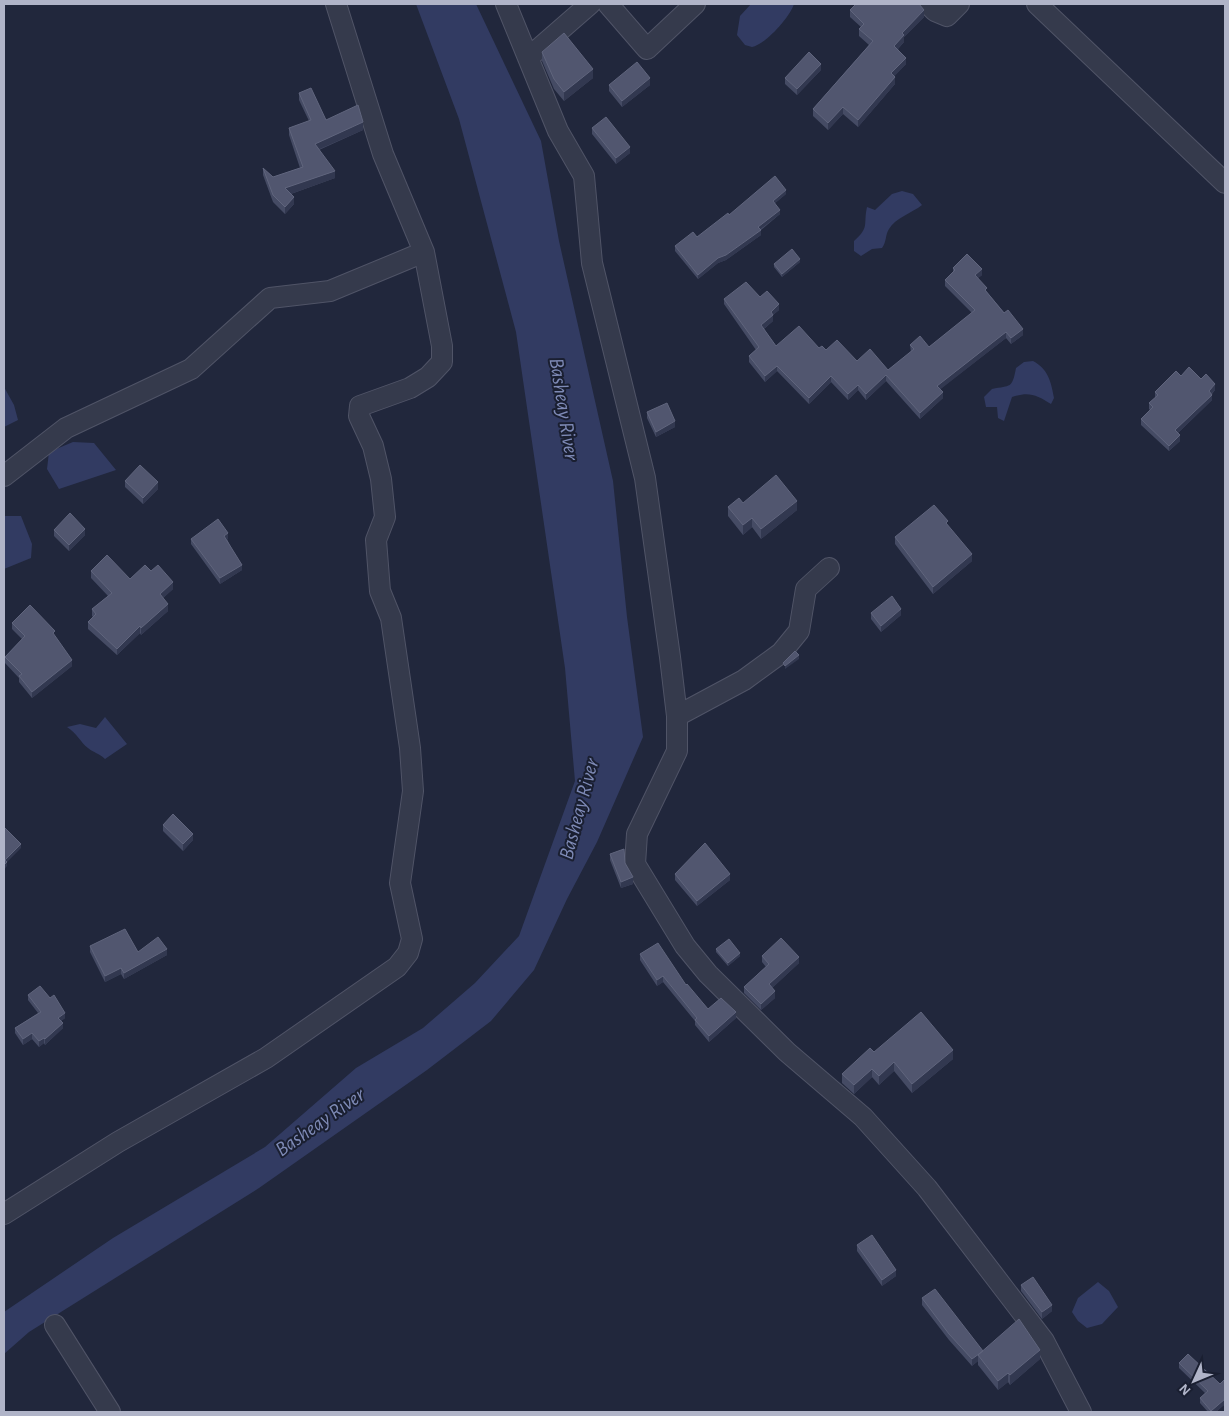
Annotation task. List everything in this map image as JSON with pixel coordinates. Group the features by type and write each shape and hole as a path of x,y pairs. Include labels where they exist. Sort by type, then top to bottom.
{"street":[{"path":"4,1214 118,1142 266,1058 397,966 408,953 412,939 400,883 413,791 410,748 391,618 380,591 376,540 385,517 381,479 373,446 359,416 360,406 410,388 428,377 442,362 442,346 424,252 384,154 336,4"},
{"path":"506,4 558,131 584,176 592,263 645,478 677,716 676,752 637,834 636,864 685,946 708,974 787,1052 863,1117 927,1188 1044,1341 1080,1412"},
{"path":"528,58 590,4"},
{"path":"608,4 647,49 695,4"},
{"path":"928,4 935,11 947,16 959,4"},
{"path":"1037,4 1225,183"},
{"path":"4,476 66,428 191,369 270,298 330,291 424,252"},
{"path":"677,716 744,680 781,653 798,631 806,589 829,568"},
{"path":"55,1325 110,1412"}],"water":[{"name":"Basheay River","path":"416,4 476,4 541,141 559,241 613,481 627,617 643,737 597,842 567,899 534,970 491,1021 427,1070 259,1188 29,1332 4,1354 4,1312 113,1238 265,1147 356,1068 423,1028 475,983 519,936 575,781 565,668 516,332 459,119"},
{"path":"751,4 794,4 788,16 777,29 764,41 752,47 745,45 737,35 740,16"},
{"path":"902,191 913,194 922,205 892,225 882,248 872,249 861,256 854,251 854,241 864,229 867,207 875,210 892,194"},
{"path":"1033,361 1048,376 1054,398 1051,404 1033,395 1018,395 1012,397 1004,421 998,418 997,407 986,407 984,397 992,389 1010,385 1016,368 1024,362"},
{"path":"4,387 14,405 18,420 4,427"},
{"path":"73,442 94,443 116,470 59,489 47,469 49,452"},
{"path":"4,516 21,516 32,544 31,558 4,569"},
{"path":"105,717 127,744 105,759 88,748 67,727 80,724 96,728"},
{"path":"1098,1282 1109,1291 1118,1307 1102,1324 1087,1328 1078,1321 1072,1312 1078,1298"}],"building":[{"path":"856,4 919,4 924,10 902,33 904,35 894,46 906,58 891,73 895,77 858,120 843,107 828,123 813,109 873,41 859,29 864,24 850,10"},
{"path":"564,33 593,69 564,92 554,79 542,52"},
{"path":"809,52 821,64 797,89 785,78"},
{"path":"637,62 650,78 622,101 609,85"},
{"path":"311,88 326,120 358,105 363,122 315,144 335,171 285,188 294,197 285,207 273,195 263,168 273,177 303,167 289,128 311,120 299,93"},
{"path":"606,117 630,147 616,158 592,128"},
{"path":"775,176 786,190 773,201 780,210 758,227 761,230 726,255 718,258 698,275 675,246 693,232 697,237 728,213 729,215"},
{"path":"792,249 800,259 782,274 774,264"},
{"path":"967,254 982,269 975,275 987,288 985,290 1004,313 1008,310 1023,329 1011,338 1006,332 937,386 943,392 920,413 886,375 866,394 858,385 848,394 831,376 809,398 777,366 765,376 749,356 759,347 724,299 746,282 760,297 767,291 779,304 771,312 773,315 761,325 776,346 799,326 819,348 822,346 826,350 837,340 857,361 870,349 888,370 914,349 910,345 920,336 929,347 975,310 945,280 955,270 953,268"},
{"path":"1189,367 1201,379 1206,374 1215,384 1209,391 1212,395 1175,430 1180,435 1169,446 1141,419 1153,407 1149,403 1158,395 1155,392 1176,371 1181,376"},
{"path":"667,403 675,421 656,432 647,412"},
{"path":"140,465 158,482 143,498 125,481"},
{"path":"776,475 797,501 761,529 752,518 743,525 728,507 739,498 743,503"},
{"path":"934,505 948,521 946,523 972,554 933,587 895,537"},
{"path":"70,513 85,529 69,545 54,530"},
{"path":"218,519 228,533 224,536 242,565 220,578 191,539"},
{"path":"107,555 130,579 145,565 151,571 158,565 173,582 160,594 168,604 141,628 140,626 117,649 88,622 96,614 92,609 112,593 91,571"},
{"path":"892,596 901,609 881,626 871,613"},
{"path":"30,605 55,631 53,633 72,660 32,692 19,676 22,674 5,657 25,636 12,623"},
{"path":"795,651 799,655 785,666 783,663"},
{"path":"173,814 193,834 183,844 163,825"},
{"path":"4,827 21,844 5,860 7,862 4,865"},
{"path":"705,843 730,874 697,901 675,874"},
{"path":"624,849 625,863 633,877 621,882 610,854"},
{"path":"125,929 138,952 158,937 167,949 124,973 121,968 105,976 90,946"},
{"path":"781,938 799,957 769,984 775,991 761,1004 744,987 769,964 762,956"},
{"path":"729,939 740,953 728,963 716,949"},
{"path":"658,943 686,985 708,1009 721,998 736,1012 709,1036 663,976 657,980 640,954"},
{"path":"40,986 50,998 54,995 65,1013 58,1018 63,1023 45,1039 39,1041 32,1033 23,1039 15,1028 41,1012 28,995"},
{"path":"921,1012 953,1050 912,1084 894,1062 879,1076 872,1069 854,1085 842,1074 870,1048 874,1052"},
{"path":"872,1235 896,1270 882,1280 857,1245"},
{"path":"1033,1277 1052,1305 1042,1312 1021,1285"},
{"path":"935,1289 983,1351 972,1359 949,1334 922,1298"},
{"path":"1019,1319 1040,1350 1010,1375 1008,1373 998,1381 978,1355"},
{"path":"1188,1354 1220,1384 1225,1379 1225,1399 1211,1411 1200,1398 1208,1391 1179,1363"}]}
